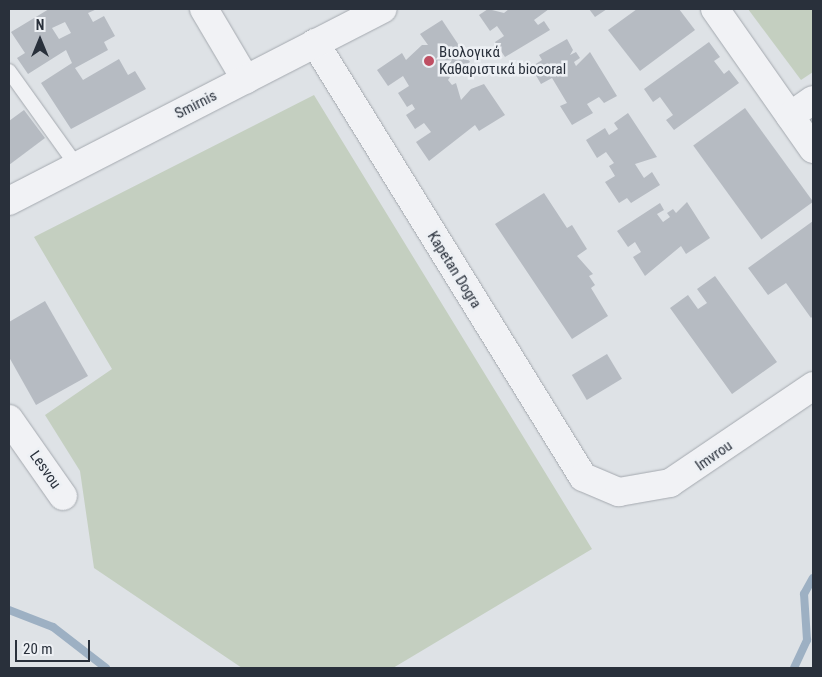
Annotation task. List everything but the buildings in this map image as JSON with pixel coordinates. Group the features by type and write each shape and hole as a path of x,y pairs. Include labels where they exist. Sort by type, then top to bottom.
{"street":[{"path":"204,9 246,80"},
{"name":"Smirnis","path":"9,201 383,9"},
{"path":"715,9 813,149"},
{"name":"Kapetan Dogra","path":"315,43 577,470 602,489"},
{"path":"790,116 813,100"},
{"name":"Imvrou","path":"602,489 634,492 670,483 813,386"},
{"name":"Lesvou","path":"9,419 63,496"}],"lane":[{"path":"9,71 77,166"}],"green space":[{"path":"748,9 813,9 813,72 801,80"},
{"path":"314,95 592,549 393,668 242,668 94,568 80,471 45,415 112,369 34,237"}],"waterway":[{"path":"794,668 807,640 804,594 813,578"},
{"path":"9,610 53,627 106,668"}],"place":[{"name":"Βιολογικά Καθαριστικά biocoral","path":"429,61"}]}
